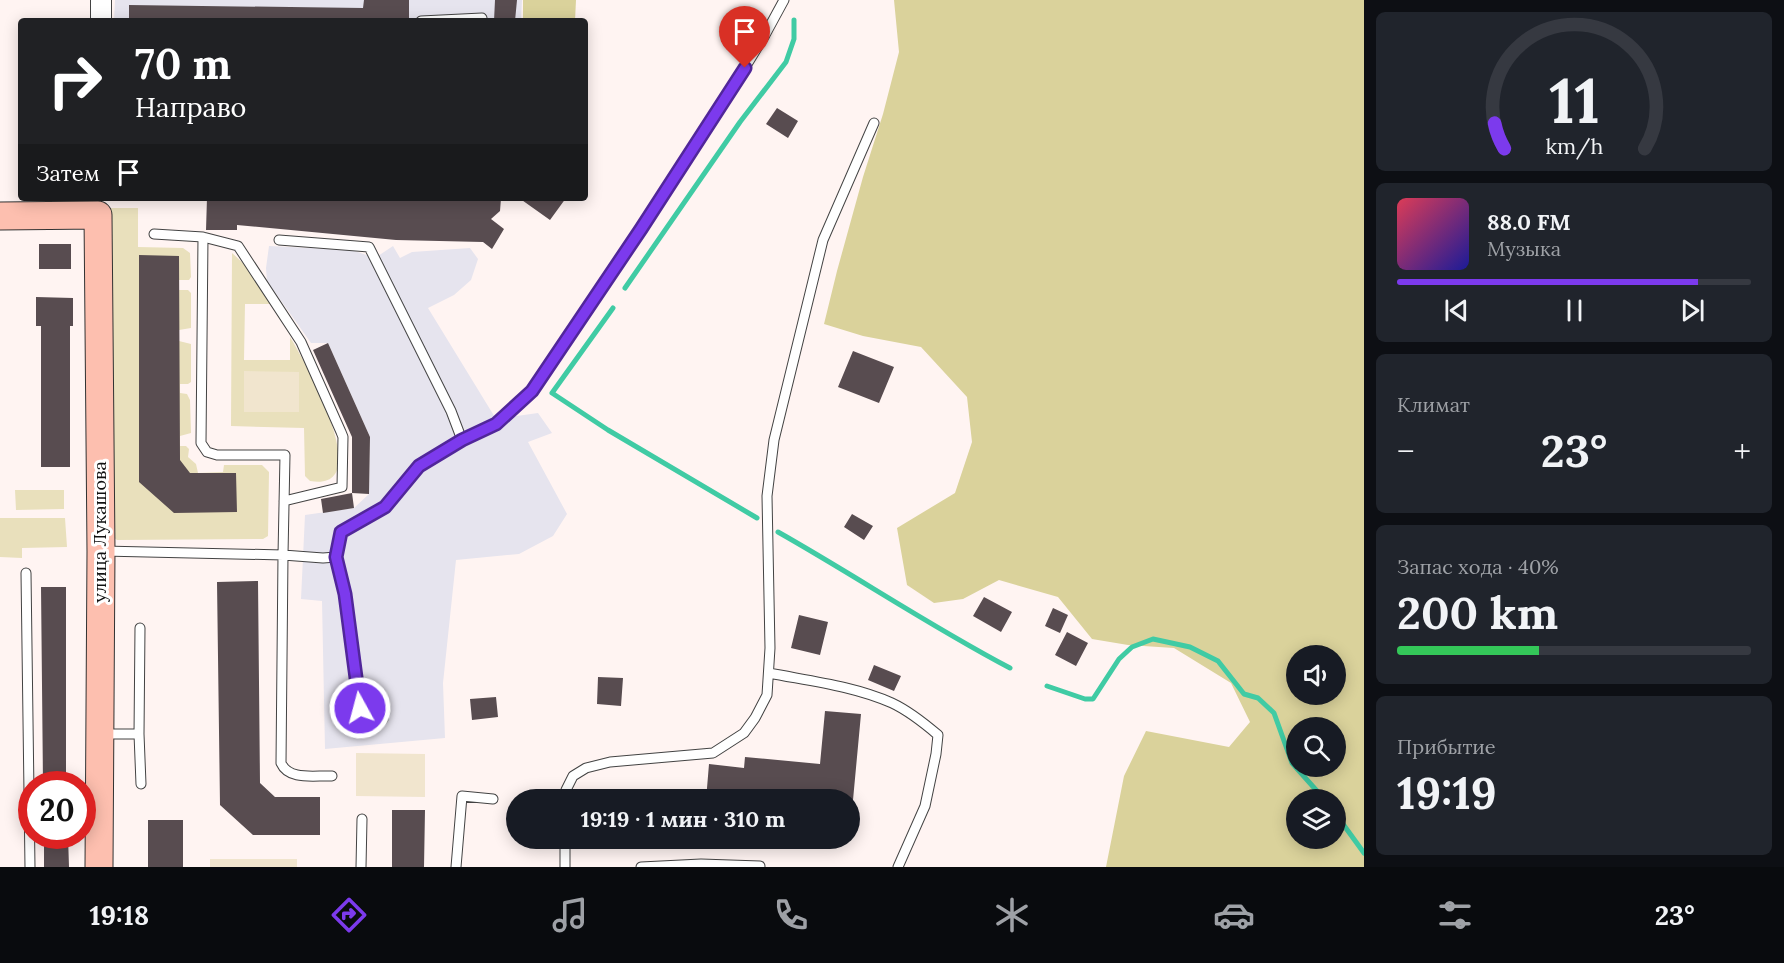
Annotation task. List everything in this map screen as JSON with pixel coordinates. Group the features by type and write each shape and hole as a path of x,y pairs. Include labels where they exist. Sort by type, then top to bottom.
{"street":[{"path":"100,18 101,0"},
{"path":"0,216 98,206"},
{"name":"улица Лукашова","path":"98,206 101,551 99,867"}],"lane":[{"path":"383,719 360,708 345,594 336,557 341,532 385,507 419,466 462,440 496,424 532,391 725,100 784,0"},
{"path":"566,789 573,776 586,768 610,762 713,753 744,733 767,695 769,673 767,496 774,440 823,240 874,123"},
{"path":"154,234 203,237 238,246 301,342 343,437 342,488 284,501"},
{"path":"203,237 201,443 207,452 217,454 285,455 281,763 284,770 291,775 332,776"},
{"path":"279,240 369,246 451,411 462,440"},
{"path":"101,551 336,557"},
{"path":"26,573 30,867"},
{"path":"140,628 141,784"},
{"path":"769,673 848,689 892,703 923,721 938,735 925,807 898,867"},
{"path":"100,734 140,734"},
{"path":"456,867 462,796 493,799"},
{"path":"361,867 362,819"},
{"path":"565,849 565,867"},
{"path":"641,867 701,864 760,866"}],"shaded area":[{"path":"115,0 522,0 521,18 114,18"},
{"path":"523,0 576,0 575,18 523,18"},
{"path":"894,0 1364,0 1364,867 1106,867 1124,776 1146,731 1229,747 1250,722 1231,683 1174,648 1128,645 1092,639 1058,597 999,580 963,599 934,603 907,585 897,528 955,493 972,442 967,397 921,347 863,336 824,324 863,177 899,52"},
{"path":"111,208 138,208 138,247 183,248 190,253 191,277 189,280 179,280 179,290 188,290 191,293 191,328 179,330 179,341 191,344 191,382 180,384 180,393 187,394 190,400 191,433 180,436 180,446 186,446 189,449 188,457 196,464 198,473 223,472 224,465 262,465 269,472 268,536 263,539 117,540 111,536 107,218"},
{"path":"269,246 352,250 375,258 393,246 400,258 412,252 470,248 478,259 471,280 454,295 428,308 496,419 538,413 552,433 528,442 567,514 553,536 519,554 456,560 443,683 445,738 325,749 322,601 301,599 305,515 354,508 369,494 370,437 328,343 311,343 267,281"},
{"path":"232,253 244,264 270,304 245,304 244,360 290,360 290,337 309,371 331,422 338,447 338,467 330,479 310,481 305,476 304,428 231,426"},
{"path":"244,371 299,372 299,412 244,412"},
{"path":"15,490 64,490 64,509 16,510"},
{"path":"0,518 65,518 67,547 22,548 22,558 0,557"},
{"path":"356,753 425,754 425,797 356,796"},
{"path":"210,859 297,859 297,867 210,867"}],"building":[{"path":"364,0 409,0 409,18 129,18 129,5 363,8"},
{"path":"495,0 517,0 515,18 494,18"},
{"path":"777,108 798,121 788,138 766,124"},
{"path":"207,201 501,201 500,211 491,219 504,229 492,249 483,242 396,240 237,225 237,230 206,230"},
{"path":"523,201 564,201 550,220"},
{"path":"39,244 71,244 71,269 39,269"},
{"path":"139,255 179,256 180,460 190,473 236,473 237,512 174,513 139,482"},
{"path":"36,297 73,298 73,326 70,326 70,467 41,467 41,326 36,326"},
{"path":"328,343 370,437 369,494 352,493 352,437 313,350"},
{"path":"853,351 894,367 879,403 838,387"},
{"path":"352,493 354,508 323,513 321,499"},
{"path":"852,514 873,526 864,540 844,527"},
{"path":"258,581 260,783 275,797 320,797 320,835 253,835 220,805 217,582"},
{"path":"41,587 66,587 66,771 43,771"},
{"path":"984,597 1012,612 1001,632 973,616"},
{"path":"1053,608 1068,615 1060,633 1045,626"},
{"path":"799,615 828,622 820,655 791,648"},
{"path":"1067,632 1088,643 1076,666 1055,655"},
{"path":"874,665 901,676 894,691 868,680"},
{"path":"598,677 623,678 621,706 597,704"},
{"path":"496,697 498,717 472,720 470,699"},
{"path":"825,711 861,714 854,789 707,789 709,764 744,768 745,757 820,764"},
{"path":"392,810 425,810 424,867 392,867"},
{"path":"148,820 183,820 183,867 148,867"},
{"path":"44,849 68,849 69,867 44,867"}],"waterway":[{"path":"625,288 740,122 786,62 794,39 794,20"},
{"path":"613,308 552,393 608,430 757,518"},
{"path":"778,532 1010,668"},
{"path":"1047,686 1085,699 1093,699 1119,659 1132,647 1153,639 1190,647 1218,661 1244,694 1258,698 1274,713 1292,763 1315,789"},
{"path":"1346,828 1364,853"}],"route":[{"path":"360,708 345,594 336,557 341,532 385,507 419,466 462,440 496,424 532,391 581,320 745,68"}]}
